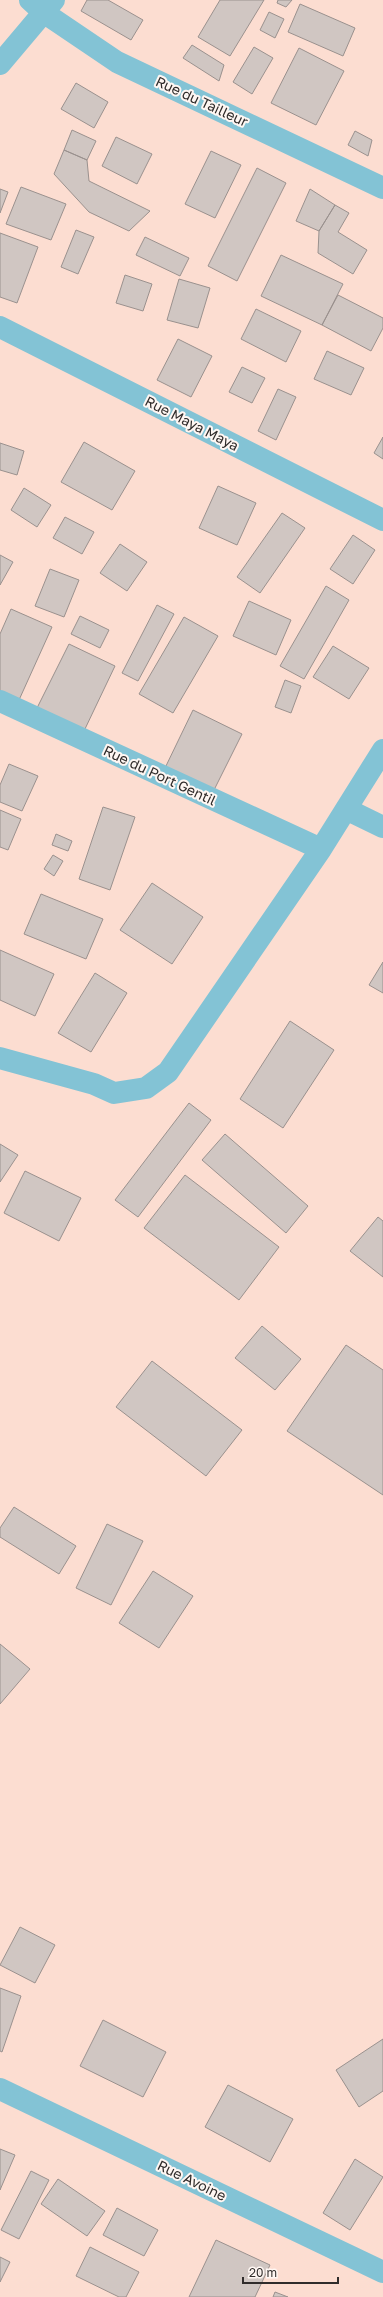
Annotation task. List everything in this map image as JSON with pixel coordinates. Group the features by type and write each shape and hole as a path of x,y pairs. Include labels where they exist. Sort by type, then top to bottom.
{"street":[{"path":"0,64 42,4"},
{"name":"Rue du Tailleur","path":"42,4 117,62 383,188"},
{"name":"Rue Maya Maya","path":"0,327 383,520"},
{"name":"Rue du Port Gentil","path":"0,701 321,849"},
{"path":"1,1061 94,1084 114,1093 146,1088 168,1072 321,849 383,750"},
{"path":"346,808 383,827"},
{"name":"Rue Avoine","path":"0,2089 383,2272"}],"shaded area":[{"path":"0,0 383,0 383,2297 0,2297"}],"building":[{"path":"87,0 108,0 143,20 131,40 81,11"},
{"path":"220,0 264,0 230,56 198,37"},
{"path":"278,0 292,0 286,7 277,3"},
{"path":"300,4 355,28 343,56 288,32"},
{"path":"269,12 284,19 275,38 260,30"},
{"path":"192,45 224,65 219,81 183,58"},
{"path":"254,47 273,58 252,94 233,82"},
{"path":"299,48 344,71 316,125 271,103"},
{"path":"76,83 108,102 94,128 61,109"},
{"path":"72,130 96,141 87,160 64,150"},
{"path":"355,131 372,140 368,156 348,145"},
{"path":"116,137 152,154 137,184 102,166"},
{"path":"64,150 87,160 89,181 150,211 129,231 89,212 54,174"},
{"path":"211,151 241,165 215,218 185,204"},
{"path":"257,168 286,183 237,281 208,266"},
{"path":"21,187 66,204 51,240 6,224"},
{"path":"0,189 8,192 0,213"},
{"path":"310,189 335,205 319,231 296,221"},
{"path":"335,205 349,213 338,232 367,250 353,274 318,253 319,231"},
{"path":"76,230 94,237 78,274 61,267"},
{"path":"0,233 38,247 17,303 0,297"},
{"path":"145,237 189,258 180,276 136,255"},
{"path":"281,255 343,284 322,325 261,296"},
{"path":"125,275 152,284 143,311 116,303"},
{"path":"179,279 210,288 198,328 167,320"},
{"path":"338,295 383,318 383,328 371,351 322,325"},
{"path":"256,309 301,331 286,362 241,339"},
{"path":"178,339 212,356 191,397 157,380"},
{"path":"327,351 364,368 351,395 314,379"},
{"path":"242,367 265,378 252,403 229,392"},
{"path":"278,389 296,397 276,440 258,431"},
{"path":"383,437 383,459 374,453"},
{"path":"84,442 135,471 112,510 61,482"},
{"path":"0,443 24,451 17,475 0,470"},
{"path":"218,486 256,503 237,545 199,528"},
{"path":"24,488 51,505 37,527 11,510"},
{"path":"282,513 305,528 260,593 237,577"},
{"path":"65,517 94,532 82,554 53,538"},
{"path":"353,535 375,550 353,584 330,569"},
{"path":"120,544 147,562 127,591 100,573"},
{"path":"0,555 13,562 0,585"},
{"path":"50,569 79,580 64,617 35,606"},
{"path":"326,586 349,600 304,679 280,666"},
{"path":"249,601 291,620 276,655 233,636"},
{"path":"157,605 174,614 138,681 122,673"},
{"path":"11,609 52,627 19,700 0,691 0,634"},
{"path":"80,616 109,630 100,648 71,634"},
{"path":"184,617 218,636 173,713 139,694"},
{"path":"69,644 115,666 84,731 37,708"},
{"path":"333,646 369,668 349,699 313,677"},
{"path":"285,680 301,686 291,713 275,707"},
{"path":"193,710 242,734 213,792 165,768"},
{"path":"9,764 38,776 22,811 0,802 0,785"},
{"path":"103,807 135,817 110,890 79,879"},
{"path":"0,810 21,819 8,850 0,847"},
{"path":"56,834 72,841 68,851 52,845"},
{"path":"53,855 63,861 54,876 44,869"},
{"path":"152,883 203,917 172,964 120,930"},
{"path":"41,894 103,919 86,959 24,934"},
{"path":"0,950 54,974 35,1016 0,1000"},
{"path":"383,962 383,993 369,985"},
{"path":"95,973 127,993 91,1052 58,1033"},
{"path":"290,1021 334,1050 283,1128 240,1099"},
{"path":"189,1103 211,1120 138,1217 115,1200"},
{"path":"225,1134 308,1206 286,1233 202,1160"},
{"path":"0,1144 18,1155 0,1182"},
{"path":"25,1171 81,1198 59,1241 4,1213"},
{"path":"185,1175 279,1247 239,1300 144,1228"},
{"path":"378,1217 383,1221 383,1277 350,1251"},
{"path":"262,1326 301,1359 275,1390 235,1358"},
{"path":"346,1345 383,1370 383,1495 287,1431"},
{"path":"152,1361 242,1430 206,1476 116,1407"},
{"path":"14,1507 76,1546 59,1574 0,1537 0,1528"},
{"path":"107,1524 143,1541 111,1605 76,1588"},
{"path":"153,1571 193,1596 159,1648 119,1623"},
{"path":"0,1644 30,1669 0,1704"},
{"path":"20,1927 55,1945 35,1983 0,1965"},
{"path":"0,1988 21,1996 2,2052 0,2051"},
{"path":"103,2020 166,2052 143,2097 80,2066"},
{"path":"383,2039 383,2091 359,2107 336,2070"},
{"path":"228,2085 293,2119 270,2162 205,2127"},
{"path":"0,2149 15,2155 0,2190"},
{"path":"355,2159 383,2177 350,2230 323,2213"},
{"path":"31,2171 49,2180 19,2239 1,2230"},
{"path":"58,2179 105,2211 87,2236 41,2204"},
{"path":"117,2208 158,2230 144,2256 103,2235"},
{"path":"216,2240 270,2265 255,2297 189,2297"},
{"path":"90,2247 139,2272 126,2297 119,2297 76,2276"},
{"path":"0,2257 10,2262 0,2282"},
{"path":"275,2292 288,2297 273,2297"}]}
